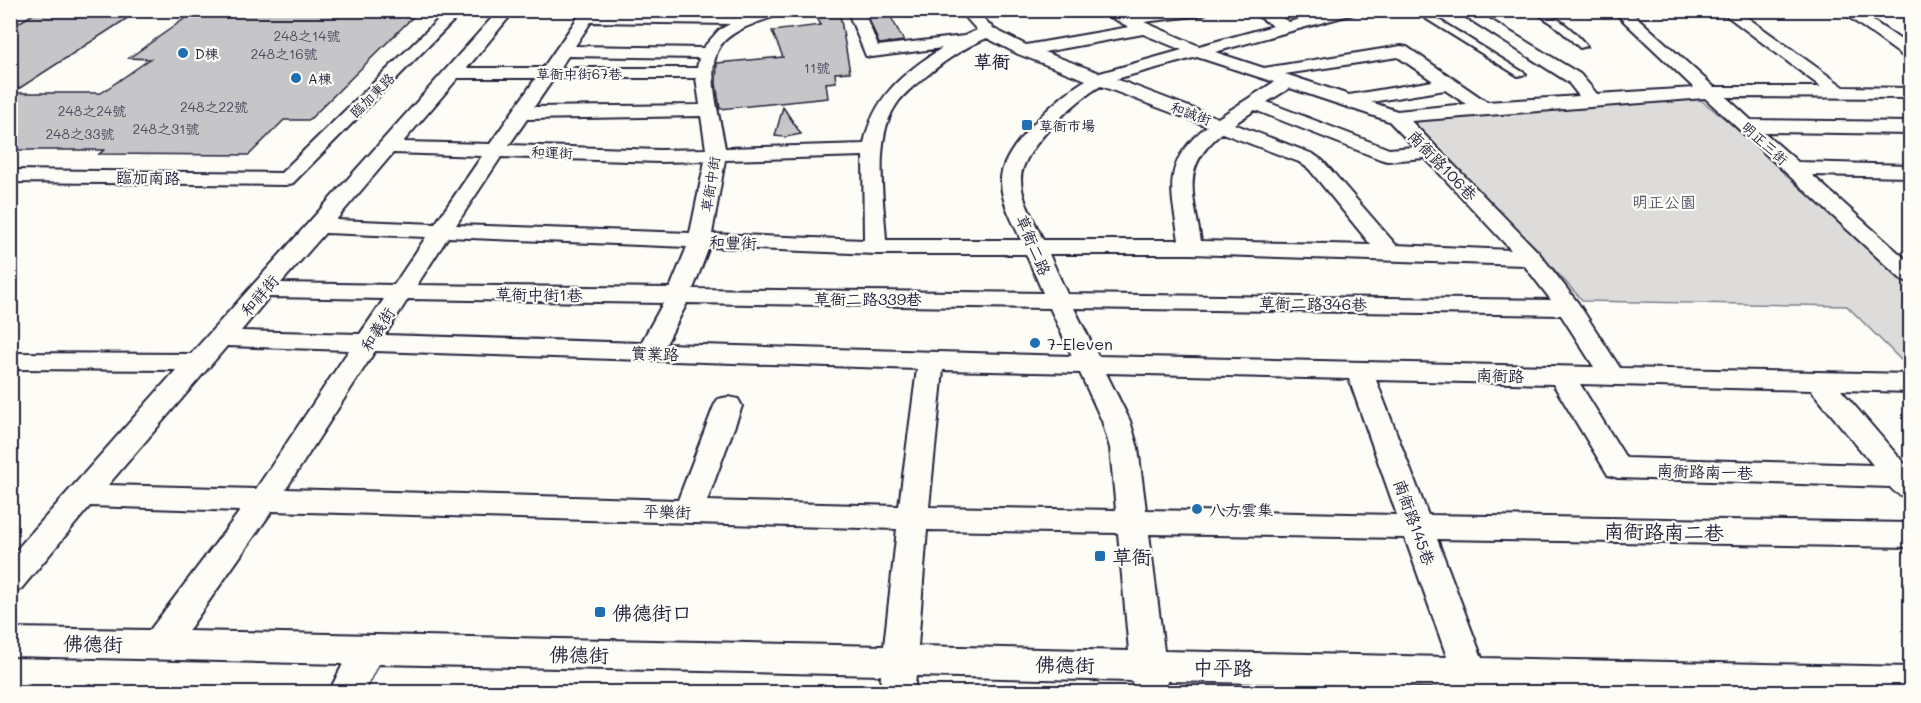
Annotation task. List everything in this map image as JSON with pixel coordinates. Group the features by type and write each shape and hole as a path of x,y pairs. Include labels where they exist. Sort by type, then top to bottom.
{"street":[{"name":"臨加東路","path":"286,179 457,10"},
{"name":"和祥街","path":"10,580 508,10"},
{"path":"589,14 740,17 778,10"},
{"path":"855,10 872,52 967,39 988,32"},
{"name":"和誠街","path":"966,10 988,32 1024,50 1306,158 1316,165 1389,252"},
{"path":"1104,10 1121,20 1203,10"},
{"path":"1256,10 1288,28"},
{"name":"草衙二路","path":"1149,679 1124,448 1116,421 1035,248 1014,195 1011,174 1016,159 1025,146 1068,102 1100,80 1116,73 1351,10"},
{"path":"1462,10 1574,78 1592,100"},
{"name":"明正三街","path":"1619,10 1911,275"},
{"path":"1726,10 1839,92"},
{"path":"1846,10 1911,53"},
{"name":"和義街","path":"159,645 264,500 400,292 589,14"},
{"path":"563,51 706,63 712,45 740,17"},
{"path":"1024,50 1147,18 1200,52 1396,117"},
{"path":"875,247 873,150 881,114 901,87 932,62 967,39"},
{"path":"1385,40 1483,108"},
{"path":"1262,73 1401,51"},
{"name":"草衙中街67巷","path":"454,73 548,73 706,63"},
{"name":"草衙中街","path":"650,353 678,297 700,241 716,153 706,63"},
{"path":"1191,247 1182,174 1190,153 1222,124 1287,82"},
{"path":"1350,101 1448,84"},
{"name":"南衙路106巷","path":"1396,117 1483,108 1709,92 1911,93"},
{"path":"1254,103 1387,155 1430,152"},
{"path":"521,113 710,110"},
{"name":"南衙路106巷","path":"1396,117 1532,258 1569,308 1613,377"},
{"path":"1746,126 1911,128"},
{"name":"和運街","path":"389,147 660,156 873,150"},
{"path":"1793,168 1911,171"},
{"name":"臨加南路","path":"10,176 286,179"},
{"name":"和豐街","path":"319,226 875,247 1035,248"},
{"path":"1035,248 1191,247 1532,258"},
{"name":"草衙中街1巷","path":"263,290 678,297"},
{"name":"草衙二路339巷","path":"678,297 1058,299"},
{"name":"草衙二路346巷","path":"1058,299 1569,308"},
{"name":"實業路","path":"221,338 931,362 1089,365"},
{"path":"10,361 200,362"},
{"path":"898,676 931,362"},
{"name":"南衙路","path":"1089,365 1911,383"},
{"name":"南衙路145巷","path":"1360,372 1470,672"},
{"name":"南衙路南一巷","path":"1562,376 1618,468 1905,484"},
{"path":"1818,381 1905,484"},
{"path":"688,512 728,406"},
{"name":"平樂街","path":"82,495 1132,522"},
{"name":"南衙路南二巷","path":"1132,522 1911,535"},
{"name":"佛德街","path":"10,642 368,650 898,676 1149,679"},
{"path":"346,693 368,650"},
{"name":"中平路","path":"1149,679 1470,672 1911,682"}],"lane":[{"path":"1416,10 1521,74"},
{"path":"1536,10 1556,22 1583,46"}],"green space":[{"name":"明正公園","path":"1693,94 1729,122 1910,283 1910,369 1847,306 1583,301 1540,254 1407,120"}],"building":[{"path":"40,10 140,10 12,93 101,93 150,59 129,58 197,10 420,10 309,120 284,120 249,155 99,154 104,150 10,150 10,28"},
{"path":"887,10 904,41 879,44 866,11"},
{"path":"840,15 850,72 835,73 836,82 826,83 828,98 720,109 716,83 717,63 783,57 772,31 821,25 817,18"},
{"path":"783,107 801,134 786,137 775,136"}],"place":[{"name":"D棟","path":"183,53"},
{"name":"A棟","path":"296,78"},
{"name":"草衙市場","path":"1027,125"},
{"name":"7-Eleven","path":"1035,343"},
{"name":"八方雲集","path":"1197,509"},
{"name":"草衙","path":"1100,556"},
{"name":"佛德街口","path":"600,612"}],"district":[{"name":"草衙","path":"992,61"}]}
